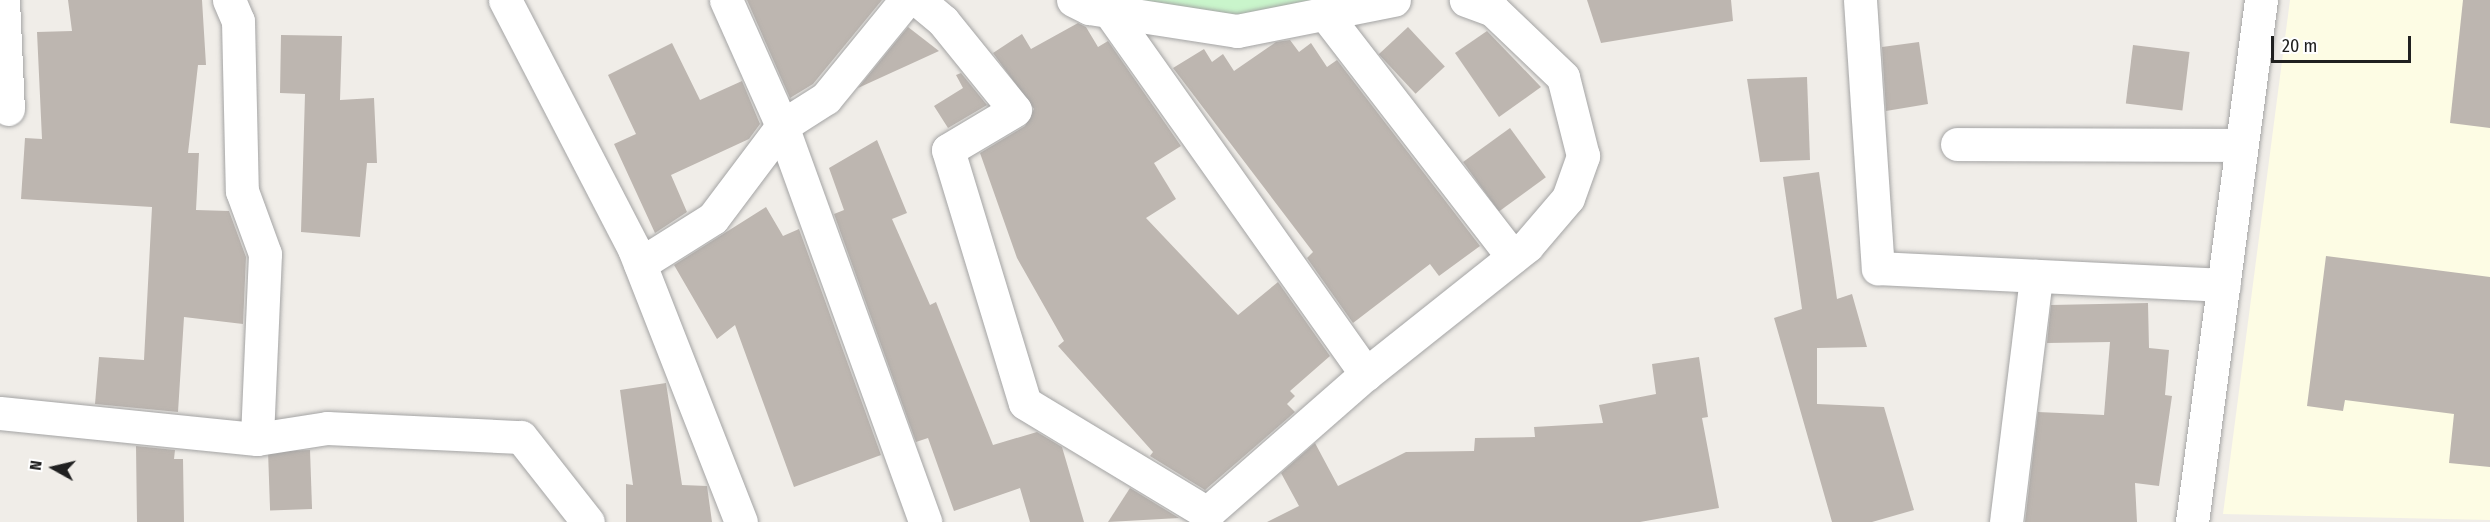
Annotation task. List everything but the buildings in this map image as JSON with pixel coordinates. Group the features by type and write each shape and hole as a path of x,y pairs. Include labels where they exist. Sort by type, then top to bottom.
{"street":[{"path":"3,0 8,109"},
{"path":"229,0 238,21 242,191 266,254 257,439"},
{"path":"505,0 640,264 741,522"},
{"path":"726,0 782,126 925,522"},
{"path":"640,264 713,218 782,126 826,98 906,0"},
{"path":"918,0 943,21 1015,110 948,150 1025,403 1206,517 1366,374 1513,257 1568,198 1583,156 1563,77 1493,10 1466,0"},
{"path":"1073,0 1109,11 1237,31 1394,0"},
{"path":"1860,0 1878,268 2224,285"},
{"path":"2192,522 2261,0"},
{"path":"1109,11 1366,374"},
{"path":"1325,14 1513,257"},
{"path":"1957,144 2241,145"},
{"path":"2006,522 2036,276"},
{"path":"0,413 257,439 327,428 521,437 588,522"}],"shaded area":[{"path":"2290,0 2490,0 2490,520 2223,514"}],"green space":[{"path":"1116,0 1329,0 1239,15"}]}
